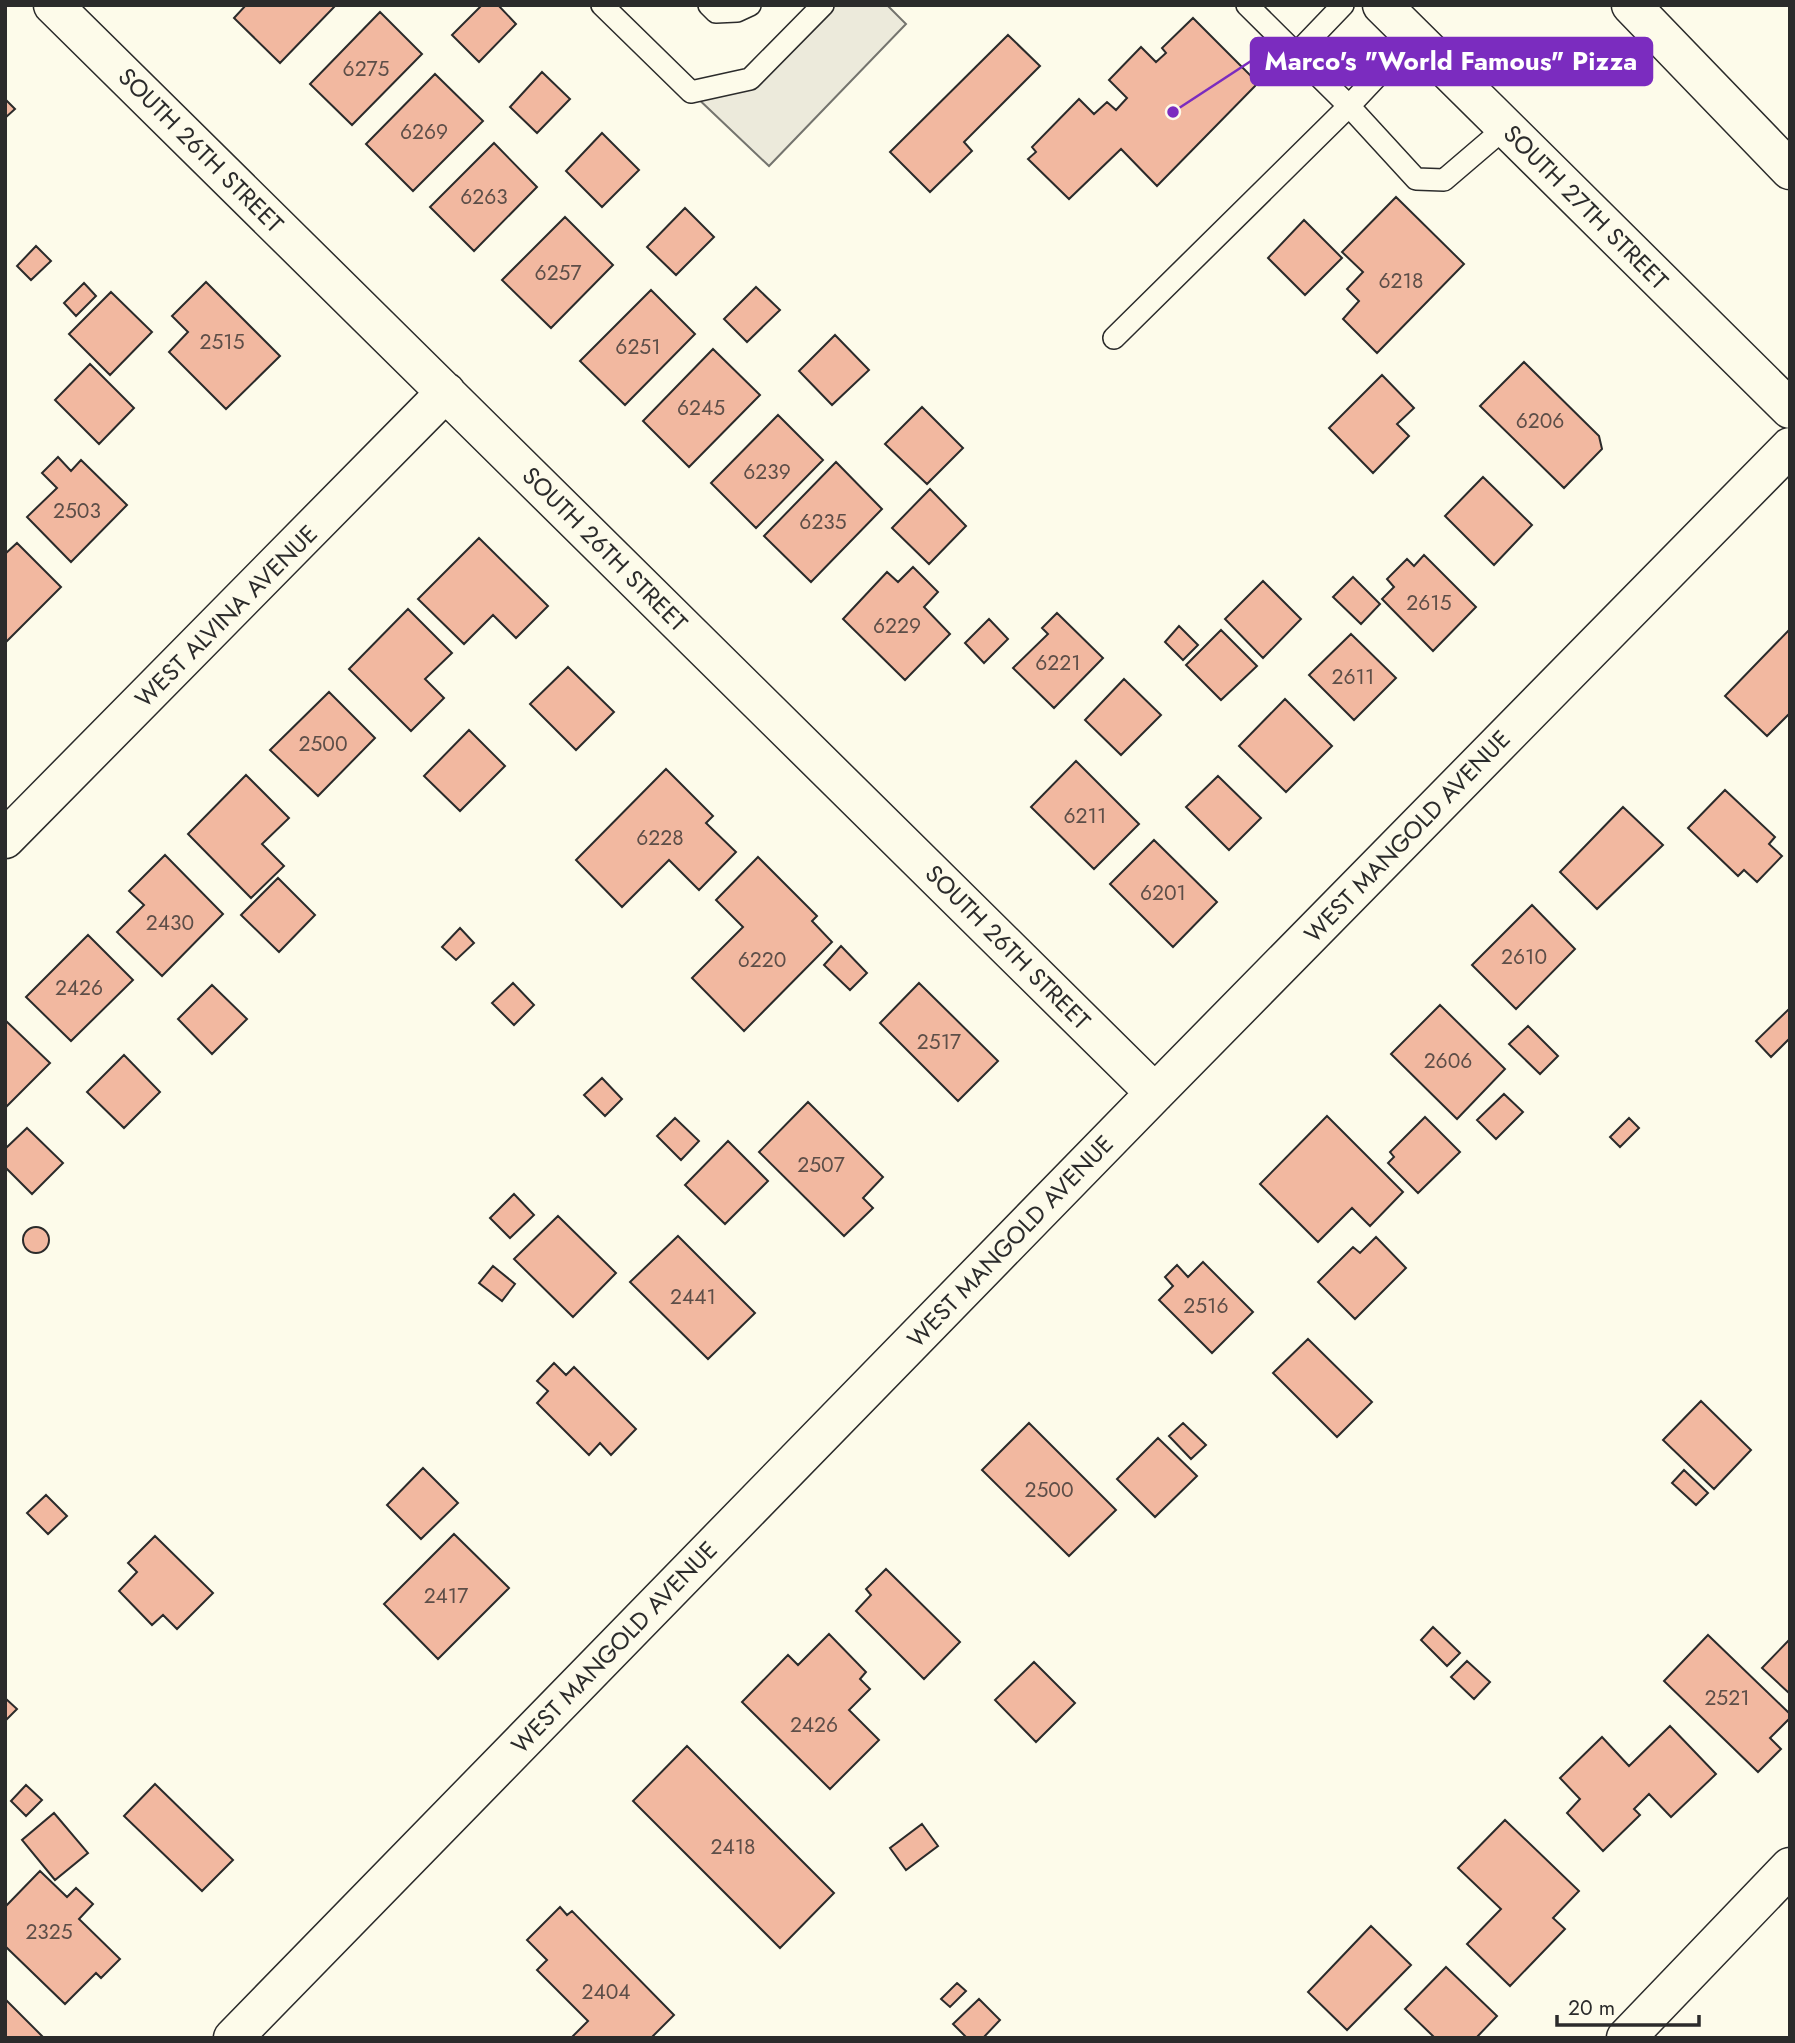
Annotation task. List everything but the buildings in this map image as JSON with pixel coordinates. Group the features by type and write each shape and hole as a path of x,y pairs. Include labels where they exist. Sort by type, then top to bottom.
{"street":[{"name":"SOUTH 26TH STREET","path":"53,5 1155,1093"},
{"name":"SOUTH 27TH STREET","path":"1382,5 1790,410"},
{"path":"1599,5 1642,17 1790,170"},
{"name":"WEST ALVINA AVENUE","path":"5,839 446,392"},
{"name":"WEST MANGOLD AVENUE","path":"233,2038 1790,447"},
{"path":"1626,2038 1790,1867"}],"lane":[{"path":"602,5 691,92 750,79 823,5"},
{"path":"709,5 716,12 737,11 750,5"},
{"path":"1247,5 1349,106 1416,179 1444,180 1506,127"},
{"path":"1296,54 1343,5"},
{"path":"1114,338 1349,106 1414,37"}],"shaded area":[{"path":"823,5 887,5 906,24 769,166 691,92 750,79"}],"place":[{"name":"Marco's \"World Famous\" Pizza","path":"1173,112"}]}
